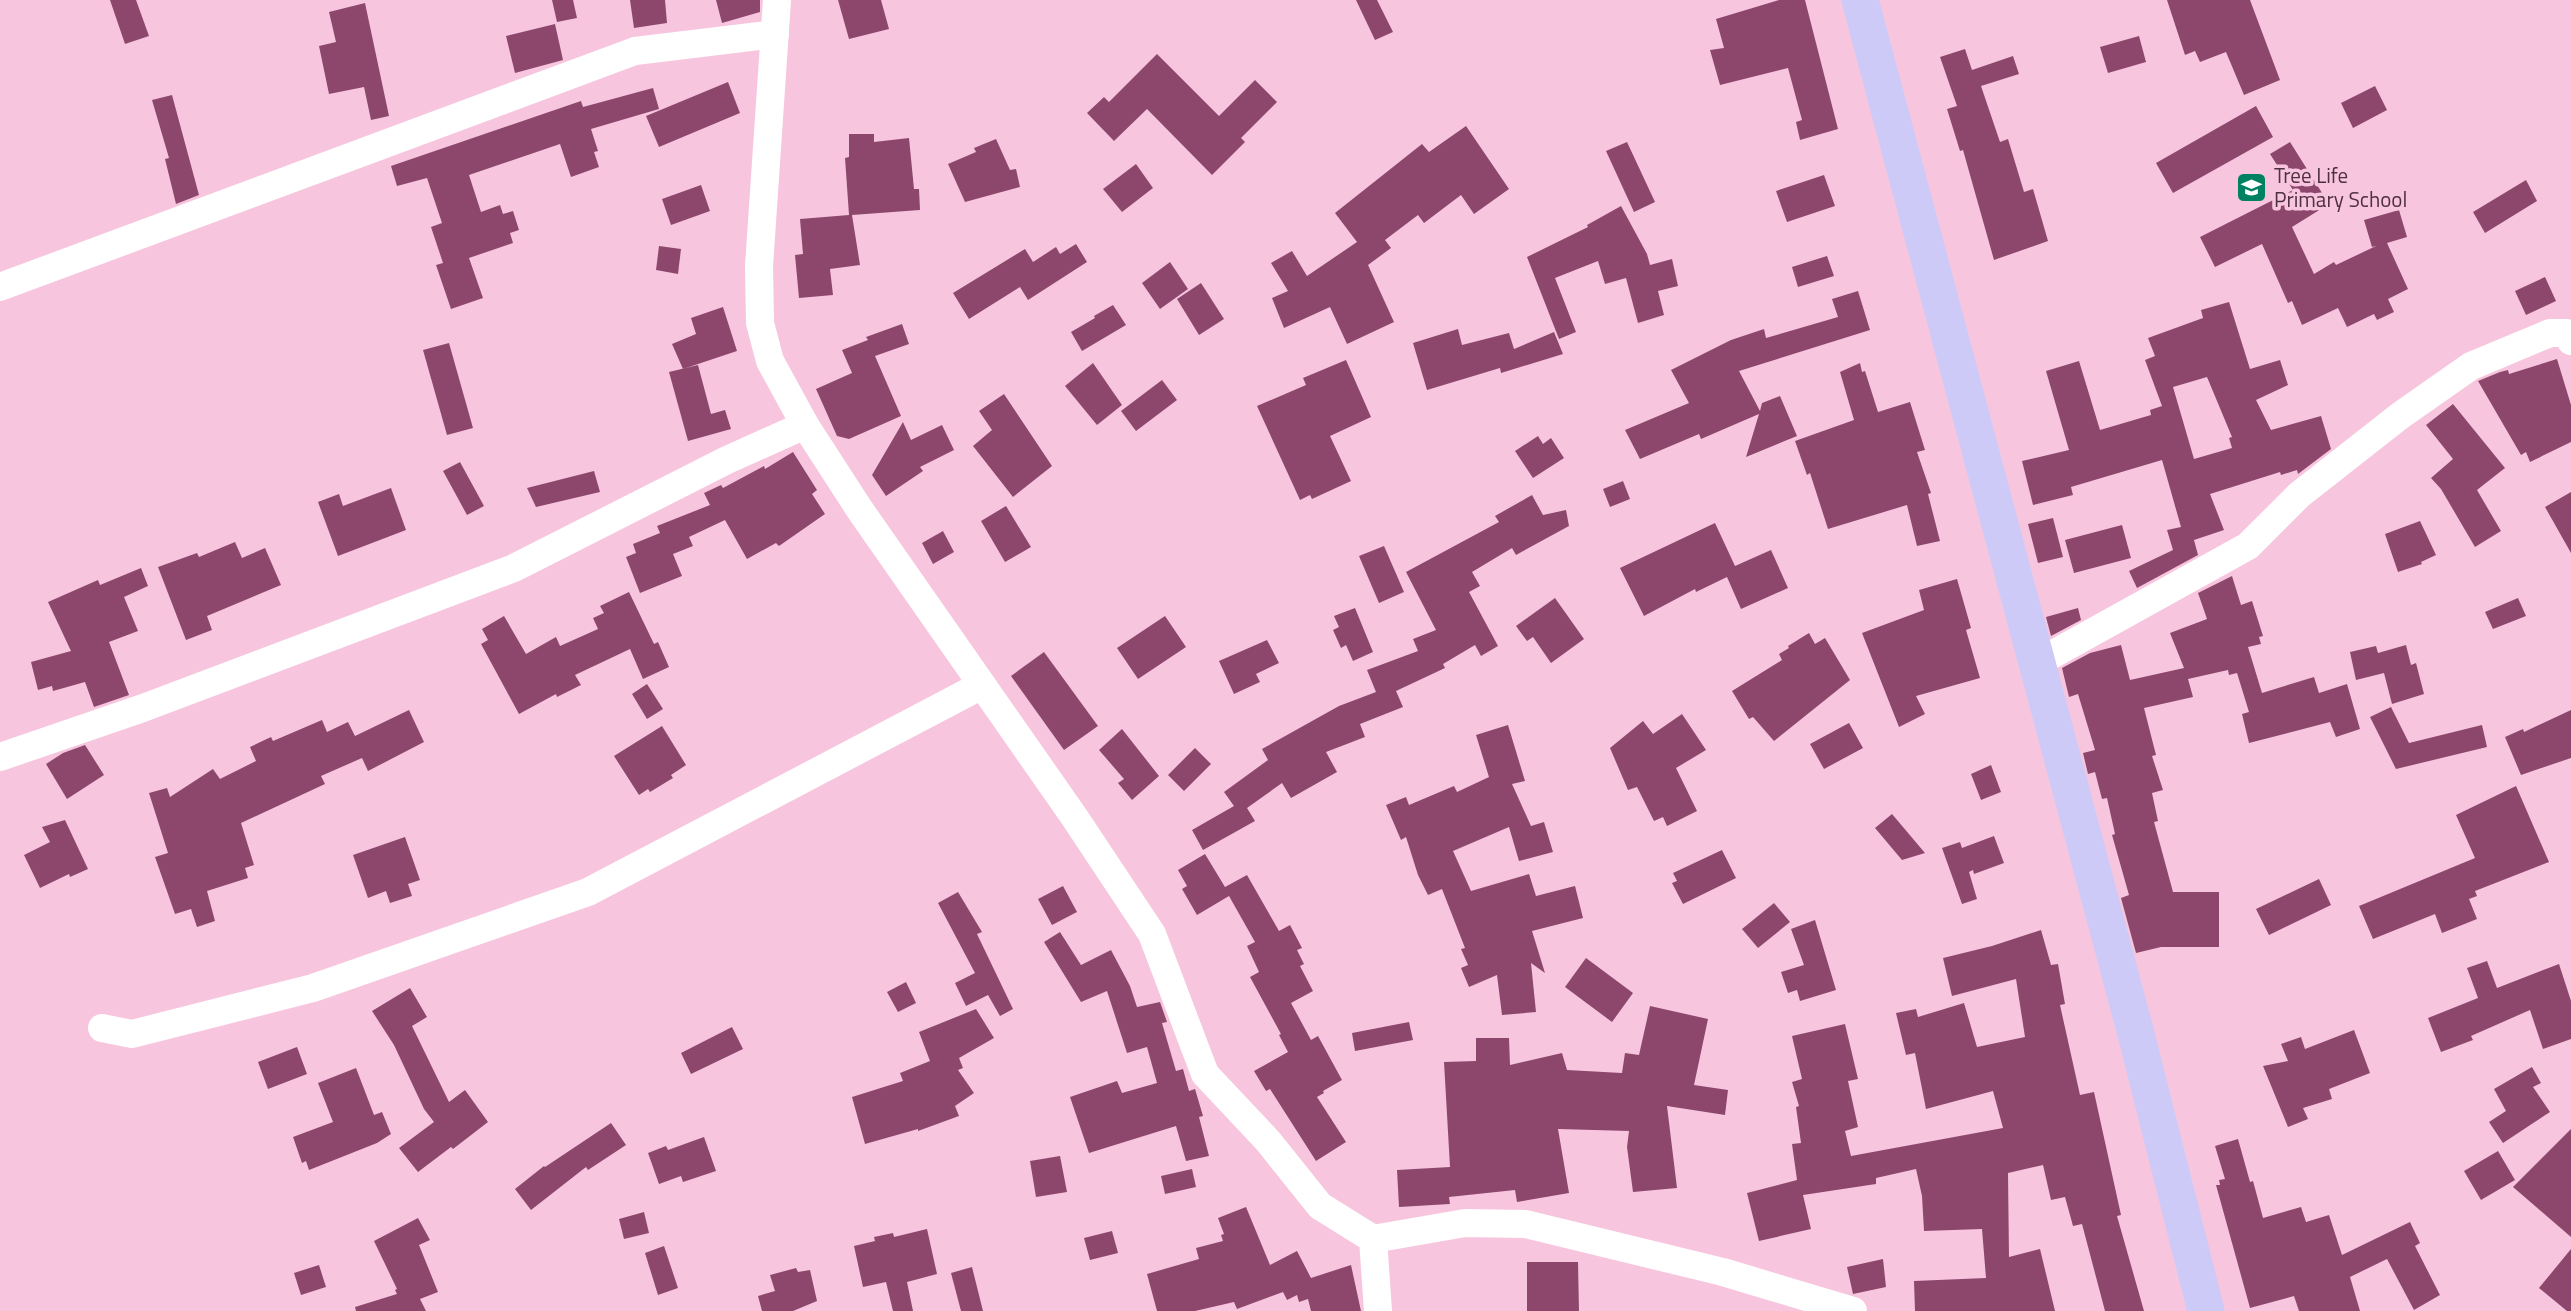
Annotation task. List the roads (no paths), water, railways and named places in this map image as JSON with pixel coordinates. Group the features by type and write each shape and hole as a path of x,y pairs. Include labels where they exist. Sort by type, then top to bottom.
{"main road":[{"path":"1860,0 2206,1311"}],"street":[{"path":"777,0 759,266 760,323 770,361 805,425 860,510 1152,934 1205,1074 1268,1141 1320,1206 1373,1239 1465,1223 1526,1224 1723,1272 1853,1311"},
{"path":"0,287 635,51 775,34"},
{"path":"2037,663 2248,546 2299,495 2400,415 2471,366 2550,333 2566,333 2571,341"},
{"path":"0,757 144,708 514,568 727,460 805,425"},
{"path":"102,1028 132,1034 313,988 588,892 982,685"},
{"path":"1373,1239 1378,1311"}],"place":[{"name":"Tree Life Primary School","path":"2251,187"}]}
